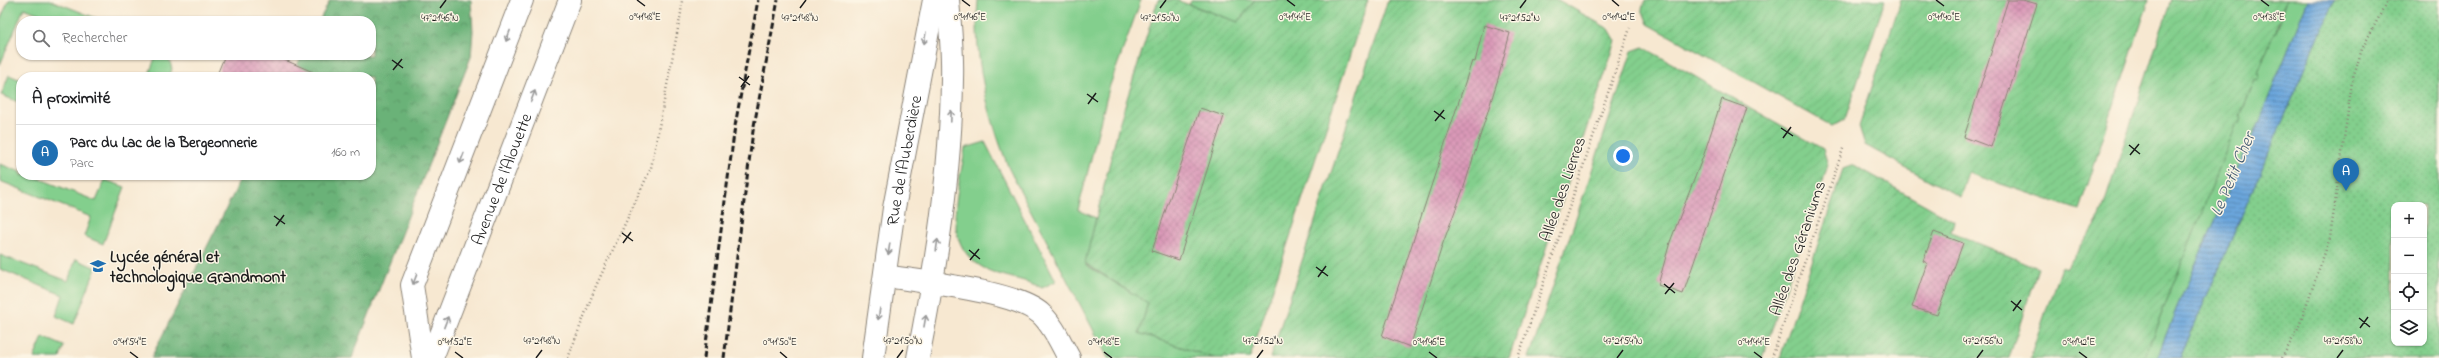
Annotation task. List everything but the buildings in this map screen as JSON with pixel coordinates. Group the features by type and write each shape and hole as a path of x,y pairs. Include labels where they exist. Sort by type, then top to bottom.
{"street":[{"path":"423,358 412,285 522,0"},
{"name":"Avenue de l'Alouette","path":"432,358 570,0"},
{"name":"Rue de l'Auberdière","path":"873,358 894,208 934,0"},
{"path":"918,358 932,284 950,145 952,77 948,0"},
{"path":"885,276 959,288 1025,303 1042,314 1069,358"}],"path":[{"path":"568,358 595,288 651,168 681,13 682,0"},
{"path":"2282,358 2298,329 2330,238 2352,82 2362,49 2388,0"},
{"name":"Allée des Lierres","path":"1518,358 1630,28"},
{"name":"Allée des Géraniums","path":"1772,358 1844,146"}],"green space":[{"path":"9,0 50,0 91,16 45,16 24,8 21,16 16,16 16,27 0,65 0,20"},
{"path":"330,0 471,0 473,31 471,57 352,358 151,358 240,180 376,180 376,72 294,72 300,60 376,60 376,16 322,16"},
{"path":"978,0 1141,0 1109,88 1078,210 1096,218 1086,265 1148,303 1139,333 1214,358 1108,358 1009,169 1001,148 989,107 980,65 977,22"},
{"path":"1158,0 1176,0 1238,22 1255,0 1368,0 1250,358 1214,358 1139,333 1148,303 1085,263 1120,121"},
{"path":"1192,0 1255,0 1238,22 1189,4"},
{"path":"1388,0 1558,0 1609,29 1616,41 1509,358 1270,358"},
{"path":"1645,0 1885,0 1845,119 1832,126 1648,24 1642,9"},
{"path":"1901,0 2149,0 2079,210 1968,173 1960,197 1865,145 1859,126"},
{"path":"2171,0 2287,0 2277,26 2276,33 2274,33 2258,73 2260,74 2258,80 2255,79 2240,116 2242,117 2240,123 2237,123 2144,358 2030,358 2061,267 2066,269 2100,217"},
{"path":"2287,0 2308,0 2260,119 2177,307 2157,358 2144,358 2237,122 2240,123 2240,117 2255,79 2258,80 2258,73 2274,32 2276,33"},
{"path":"2335,0 2439,0 2439,358 2180,358"},
{"path":"1643,47 1823,149 1828,165 1762,358 1529,358 1632,51"},
{"path":"154,60 169,60 172,69 171,72 150,72"},
{"path":"9,75 16,78 16,101 1,95"},
{"path":"985,142 1056,281 1042,288 990,271 973,261 963,248 957,234 955,217 956,200 965,148"},
{"path":"0,164 16,170 16,180 43,180 96,201 105,180 125,187 103,244 84,236 91,217 0,181"},
{"path":"1854,165 1954,221 1951,232 2038,268 2009,358 1780,358 1843,169"},
{"path":"0,255 68,281 76,259 96,268 74,324 56,316 63,295 0,269"},
{"path":"43,337 64,346 60,358 34,358"}],"water":[{"name":"Le Petit Cher","path":"2308,0 2335,0 2180,358 2157,358 2177,307 2260,119"}],"railway":[{"path":"704,358 735,126 758,0"},
{"path":"724,358 753,131 778,0"}],"place":[{"name":"Parc du Lac de la Bergeonnerie","path":"2346,191"},
{"name":"Lycée général et technologique Grandmont","path":"98,266"}]}
